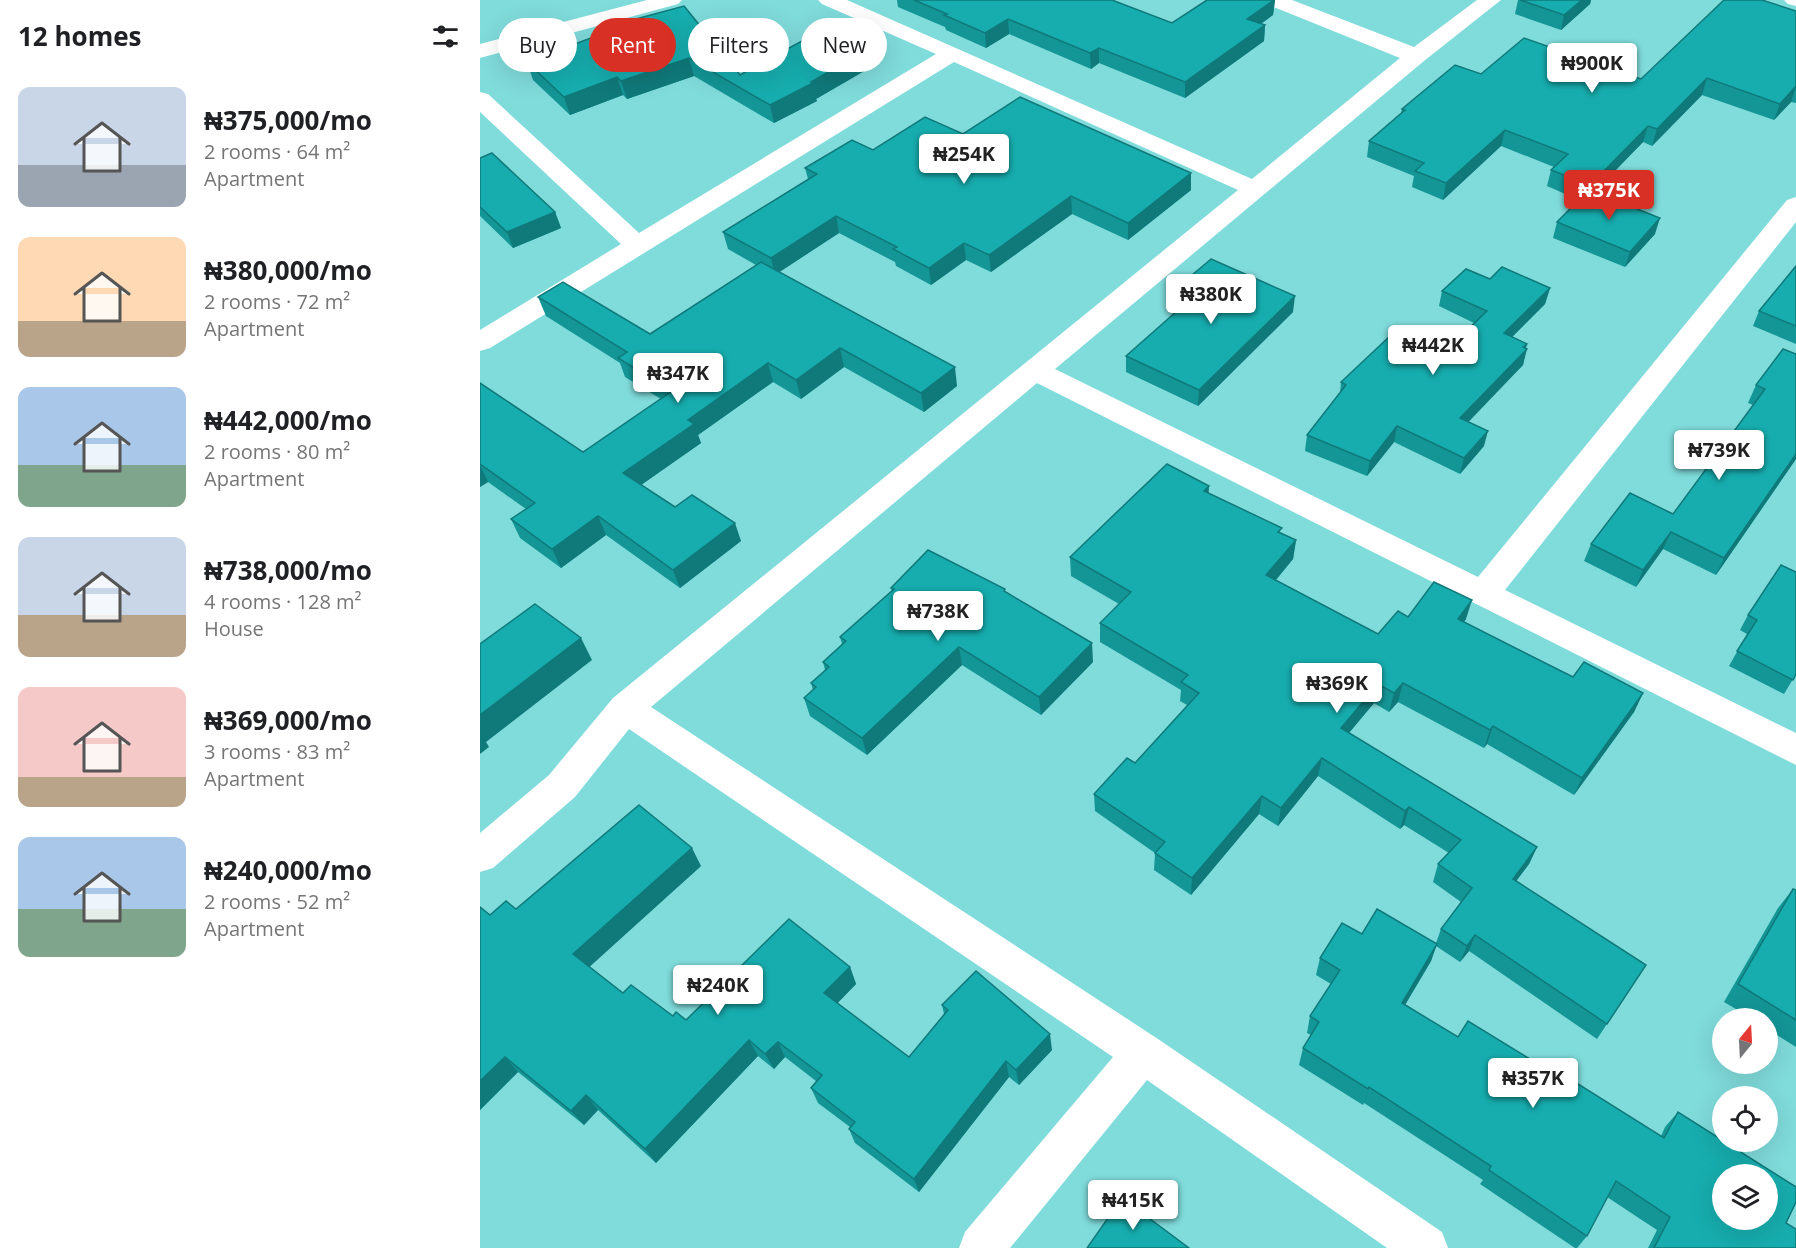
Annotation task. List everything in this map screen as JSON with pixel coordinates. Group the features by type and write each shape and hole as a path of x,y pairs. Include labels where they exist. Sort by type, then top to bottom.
{"street":[{"path":"480,35 615,0"},
{"path":"480,51 671,0"},
{"path":"829,0 953,53 1255,189"},
{"path":"1273,0 1416,56"},
{"path":"480,856 562,786 626,708 1416,56 1490,0"},
{"path":"480,342 953,53"},
{"path":"480,99 637,245"},
{"path":"1484,593 1796,205"},
{"path":"1034,370 1796,750"},
{"path":"626,708 1143,1053 1426,1248"},
{"path":"981,1248 1143,1053"}],"building":[{"path":"914,0 1112,0 1172,23 1207,0 1274,0 1247,19 1265,25 1185,82 1099,48 1090,53 1008,19 985,33"},
{"path":"1520,0 1582,0 1564,15"},
{"path":"1724,0 1762,0 1796,11 1796,86 1780,104 1707,78 1657,129 1648,126 1590,185 1551,170 1568,154 1505,130 1446,183 1415,171 1424,163 1369,141 1405,110 1402,109 1455,65 1481,74 1524,38 1641,79"},
{"path":"684,6 694,18 688,18 688,58 676,62 676,18 640,18"},
{"path":"589,39 589,72 648,72 621,81 617,77 564,97 538,72 577,72 577,43"},
{"path":"801,41 801,72 828,72 811,82 813,83 770,105 713,72 738,72 740,75 745,72 789,72 789,48"},
{"path":"1020,97 1191,173 1128,223 1071,196 989,255 964,243 929,268 893,249 897,247 836,216 771,258 723,232 817,174 805,168 852,140 873,150 925,117 963,134"},
{"path":"492,153 555,212 507,232 480,207 480,158"},
{"path":"1589,190 1660,218 1630,252 1557,222"},
{"path":"1211,259 1295,296 1199,390 1126,356 1203,288 1186,280"},
{"path":"761,262 955,367 921,393 840,348 796,380 768,363 688,420 694,424 623,473 675,507 692,495 735,523 673,570 598,516 552,549 511,519 535,503 480,464 480,383 583,452 672,391 618,358 627,352 538,297 563,282 650,334"},
{"path":"1796,266 1796,326 1759,311"},
{"path":"1502,267 1550,288 1504,333 1527,344 1523,347 1527,349 1460,418 1488,431 1464,458 1397,426 1370,461 1307,435 1346,385 1341,382 1388,338 1435,361 1487,311 1442,291 1466,269 1490,279"},
{"path":"1783,349 1796,354 1796,454 1724,558 1671,532 1643,570 1591,544 1630,493 1673,514 1765,389 1756,385"},
{"path":"1167,464 1209,486 1204,491 1282,528 1278,532 1296,540 1266,575 1378,634 1398,611 1408,617 1434,582 1472,600 1458,619 1573,677 1584,662 1643,693 1582,778 1493,726 1490,730 1403,683 1394,693 1378,684 1341,728 1537,847 1513,879 1646,965 1607,1024 1475,935 1467,946 1441,929 1472,888 1438,864 1461,840 1409,807 1405,811 1322,758 1281,808 1262,796 1192,878 1155,853 1165,842 1094,794 1127,758 1135,763 1199,693 1181,682 1188,675 1100,623 1131,592 1070,557"},
{"path":"928,550 1005,589 1004,591 1092,643 1039,697 959,647 862,738 804,698 816,687 811,683 829,667 823,662 846,641 840,637 894,589 891,588"},
{"path":"1781,565 1796,572 1796,674 1793,680 1737,651 1757,620 1748,615"},
{"path":"535,604 581,638 480,715 480,644"},
{"path":"639,805 692,848 573,954 623,993 631,985 673,1016 676,1012 686,1020 789,919 850,967 824,993 909,1057 948,1010 942,1005 976,971 1050,1034 1016,1070 1006,1061 914,1179 849,1129 855,1122 811,1088 822,1075 778,1042 765,1054 749,1040 645,1149 586,1095 571,1111 505,1057 480,1081 480,907 490,915 506,901 516,909"},
{"path":"1793,889 1796,890 1796,1020 1738,984"},
{"path":"1377,909 1437,944 1402,1003 1458,1037 1468,1021 1546,1069 1548,1065 1664,1138 1678,1112 1712,1134 1712,1152 1741,1152 1760,1164 1712,1164 1712,1230 1778,1230 1778,1176 1796,1187 1796,1202 1786,1223 1796,1229 1796,1248 1654,1248 1670,1217 1616,1181 1587,1236 1489,1170 1491,1166 1369,1087 1368,1089 1303,1048 1319,1022 1310,1016 1340,970 1320,958 1342,923 1362,934"},
{"path":"1122,1198 1189,1248 1087,1248"}]}
